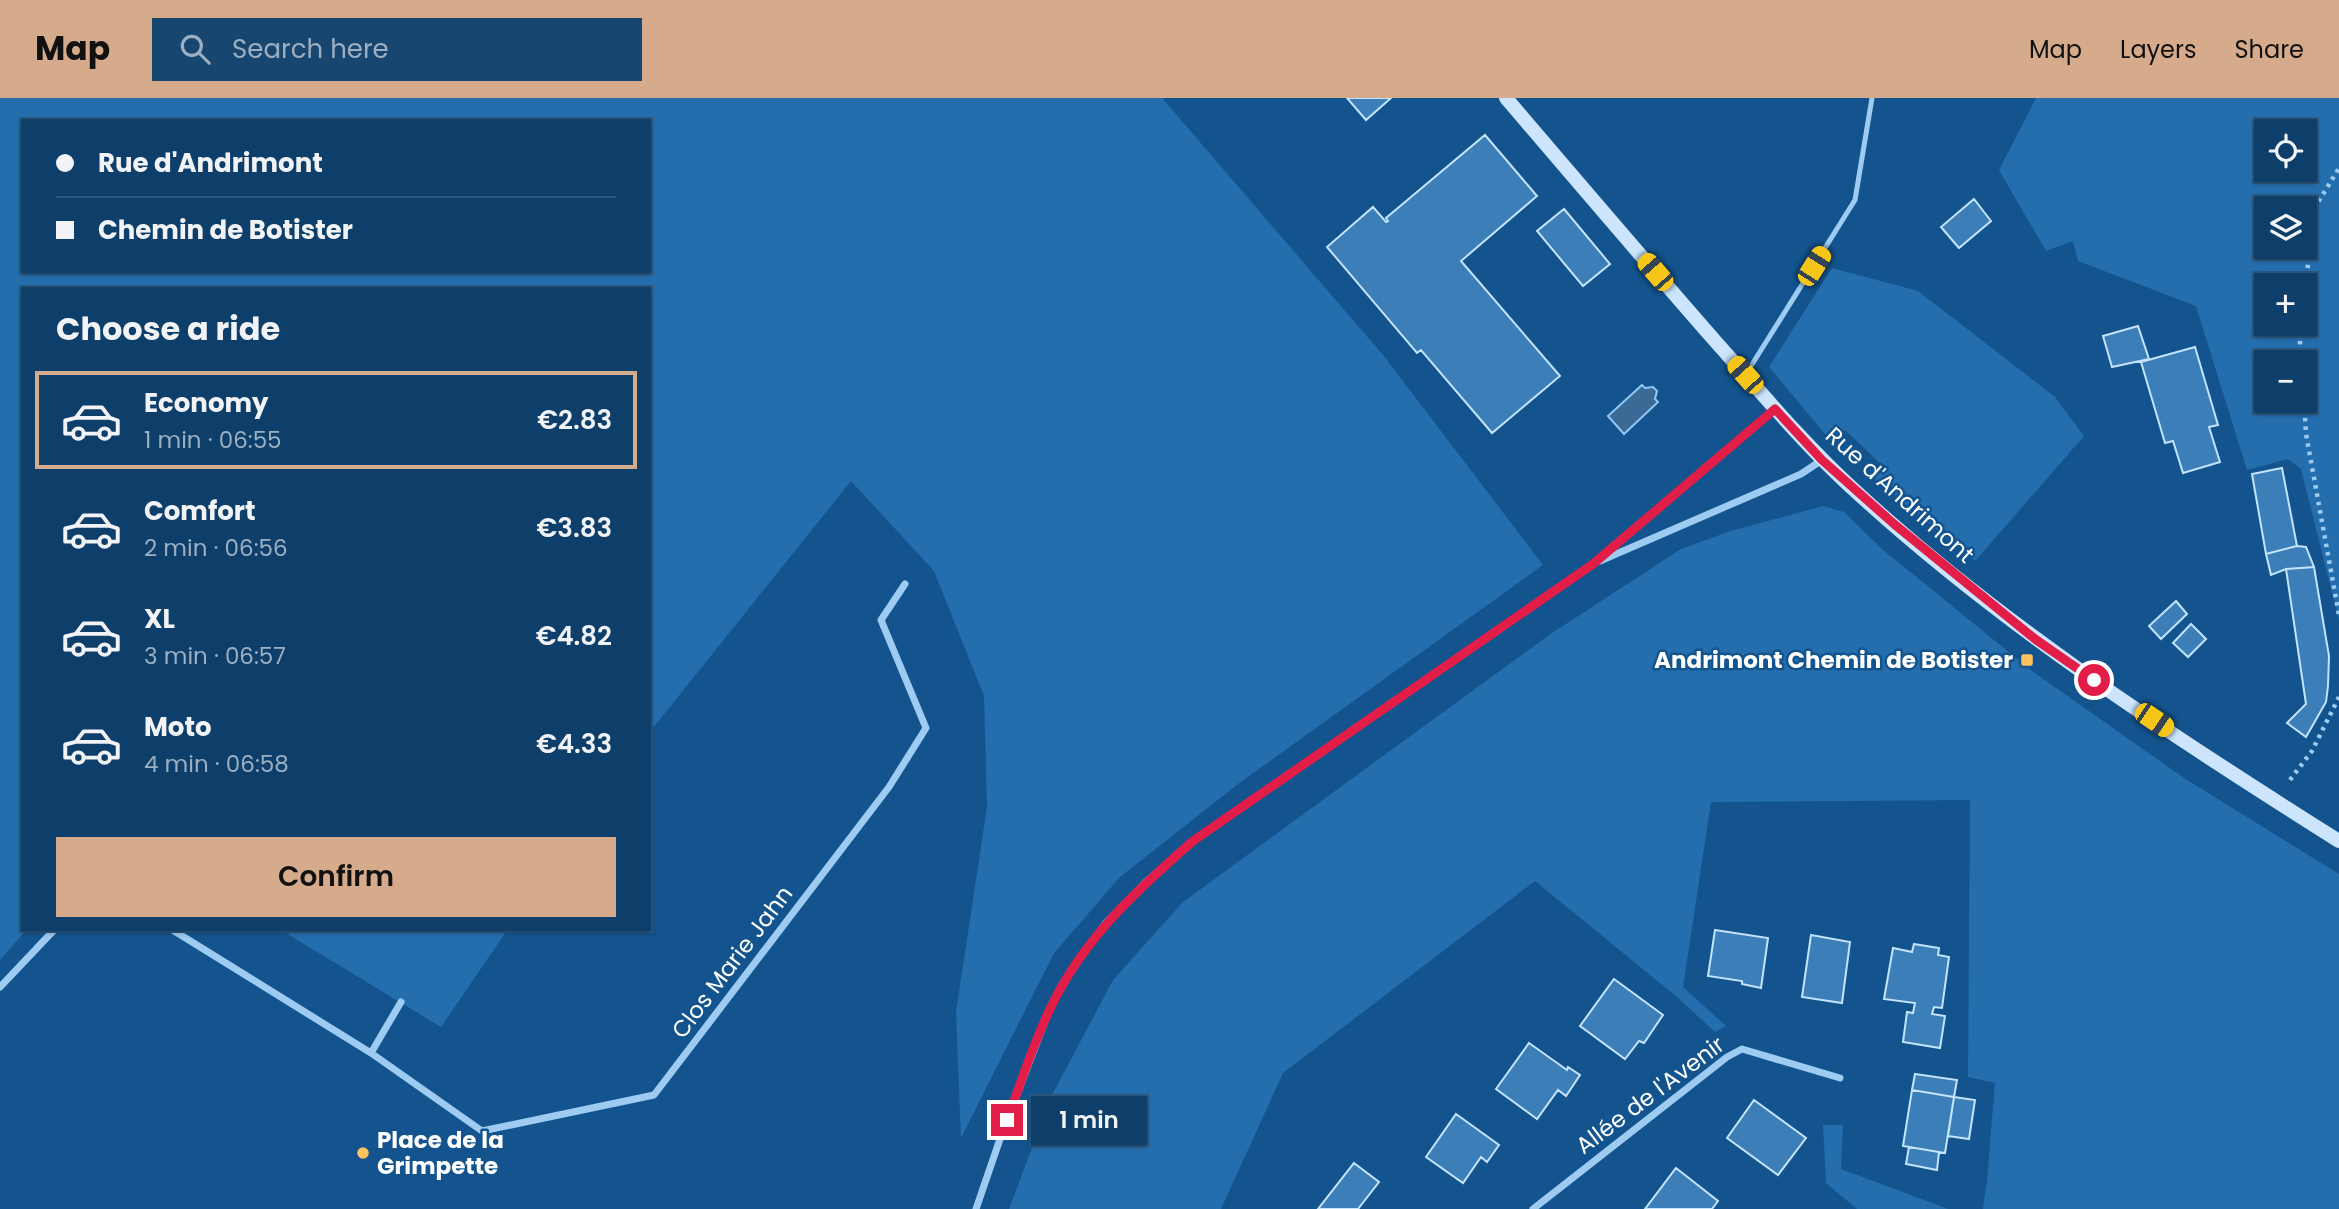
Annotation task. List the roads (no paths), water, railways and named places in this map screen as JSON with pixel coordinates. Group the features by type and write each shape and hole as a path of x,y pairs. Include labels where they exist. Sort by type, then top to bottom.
{"street":[{"name":"Rue d'Andrimont","path":"1506,98 1775,409 1852,488 2035,639 2133,707 2339,841"},
{"path":"976,1209 1050,1008 1073,968 1105,924 1146,882 1193,841 1593,564 1775,409"},
{"path":"1593,564 1801,474 1822,460"},
{"name":"Clos Marie Jahn","path":"371,1054 482,1131 654,1096 889,787 926,728 881,620 905,584"},
{"path":"0,987 53,931"},
{"path":"174,931 371,1054 401,1002"},
{"name":"Allée de l'Avenir","path":"1533,1209 1727,1057 1742,1049 1840,1078"}],"lane":[{"path":"1745,375 1854,200 1872,98"}],"place":[{"name":"Andrimont Chemin de Botister","path":"2027,660"},
{"name":"Place de la Grimpette","path":"363,1153"}]}
